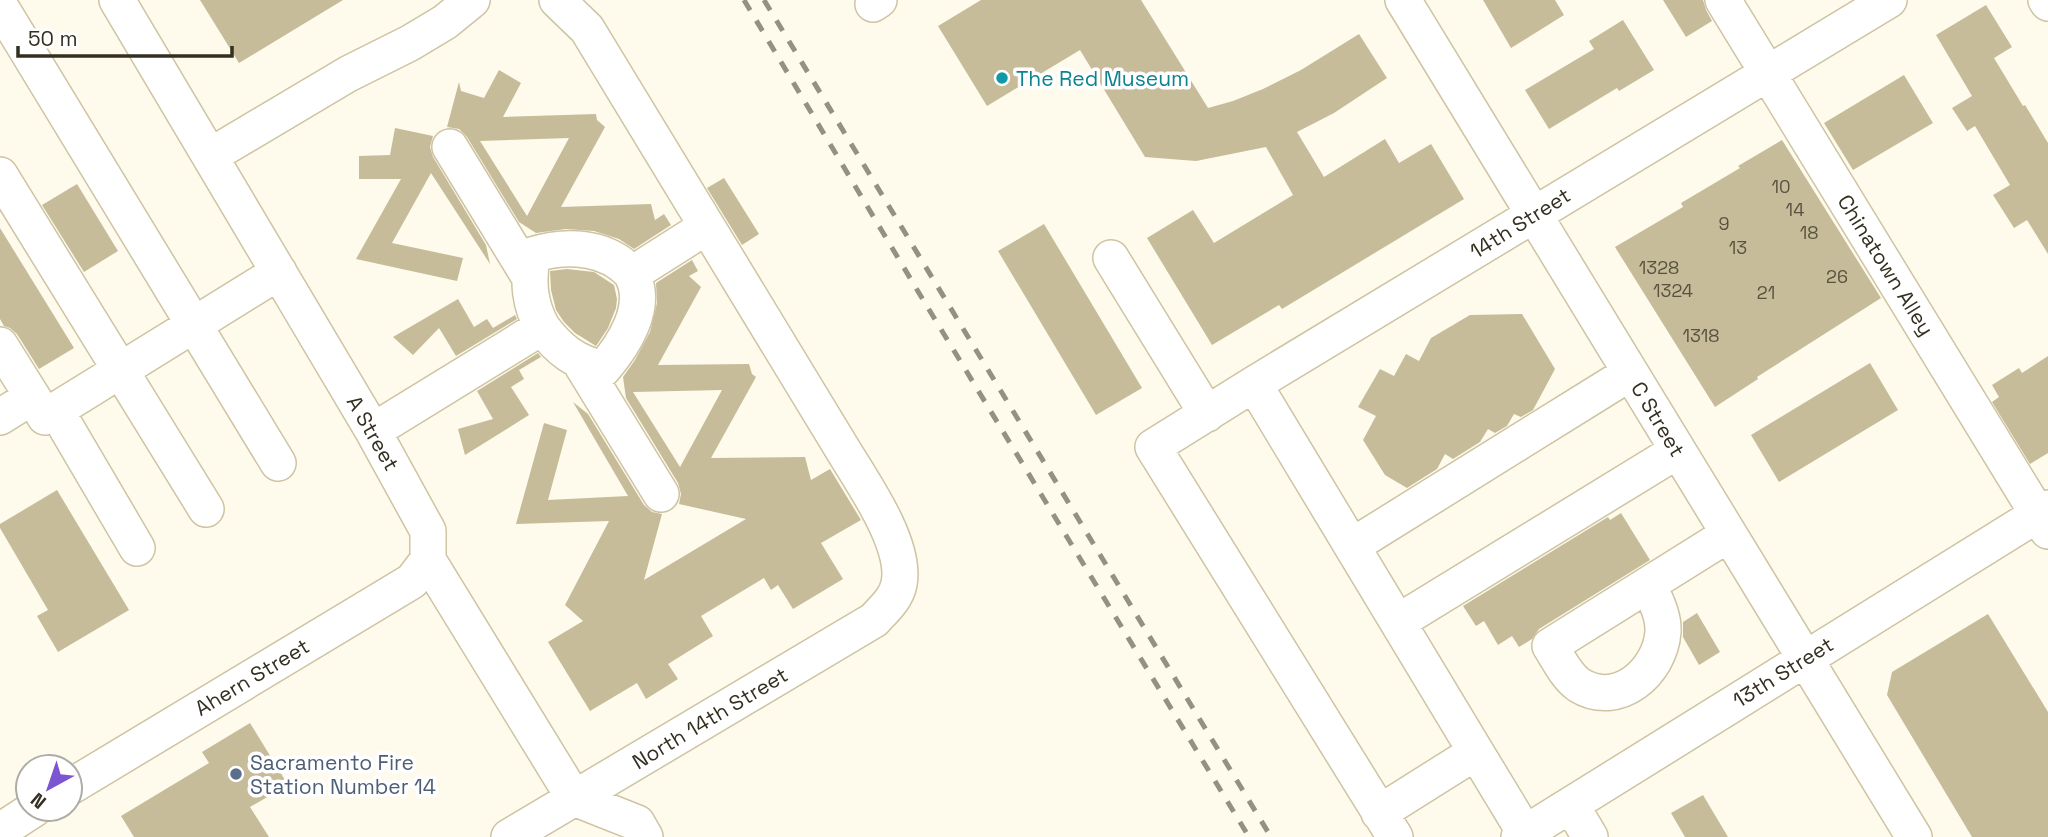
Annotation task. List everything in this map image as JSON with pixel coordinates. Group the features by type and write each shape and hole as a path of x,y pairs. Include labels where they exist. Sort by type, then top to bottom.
{"street":[{"name":"A Street","path":"117,0 373,431 428,531 428,560 575,798"},
{"path":"209,156 348,74 410,43 445,22 472,0"},
{"path":"557,0 587,29 706,227 632,274"},
{"name":"C Street","path":"1403,0 1914,837"},
{"name":"Chinatown Alley","path":"1723,0 2045,518"},
{"name":"14th Street","path":"1387,825 1153,447 1889,0"},
{"path":"0,6 278,463"},
{"path":"450,147 530,278"},
{"path":"0,175 206,509"},
{"name":"North 14th Street","path":"509,837 874,620 890,603 899,586 900,569 896,549 881,513 706,227"},
{"path":"557,249 589,251 618,262 632,274 637,306 634,319 621,346 603,369 580,362 560,348 542,327 531,304 532,255 557,249"},
{"path":"1111,258 1207,414"},
{"path":"0,417 44,404 120,371 278,272"},
{"path":"373,431 542,327"},
{"path":"0,345 44,404 137,548"},
{"path":"580,362 661,494"},
{"path":"1352,546 1630,373"},
{"path":"1254,384 1476,752 1522,835"},
{"path":"1398,622 1677,451"},
{"name":"13th Street","path":"1522,835 1805,659 2045,518"},
{"path":"1649,585 1728,534"},
{"name":"Ahern Street","path":"84,779 412,581 428,560"},
{"path":"1387,825 1476,752"},
{"path":"575,798 637,823 645,837"},
{"path":"1571,805 1590,837"}],"building":[{"path":"200,0 343,0 239,63"},
{"path":"981,0 1141,0 1208,108 1263,89 1301,70 1359,34 1387,78 1334,113 1297,132 1324,177 1385,139 1399,163 1431,144 1464,199 1282,309 1279,305 1212,345 1147,238 1193,210 1214,243 1293,195 1266,147 1196,161 1145,157 1080,50 987,106 938,26"},
{"path":"1483,0 1555,0 1564,15 1511,48"},
{"path":"1663,0 1703,0 1712,21 1686,37"},
{"path":"1986,5 2012,47 1994,58 2048,143 2048,254 2027,220 2014,228 1993,195 2010,185 1975,126 1967,131 1952,108 1972,96 1936,35"},
{"path":"1623,20 1654,70 1619,91 1617,88 1549,129 1525,90 1594,49 1589,41"},
{"path":"499,70 521,83 503,117 596,114 597,120 605,127 561,207 651,204 655,220 664,214 671,225 634,249 619,239 594,231 566,229 536,233 519,222 467,137 459,129 447,127 459,82 461,91 484,98","holes":["569,138 527,216 480,141"]},
{"path":"1904,75 1933,123 1853,170 1824,123"},
{"path":"395,128 433,136 430,147 433,157 486,245 490,264 431,173 392,243 463,258 457,281 356,259 401,179 359,179 359,156 390,155"},
{"path":"1782,140 1881,298 1715,407 1615,247 1683,207 1681,203"},
{"path":"724,178 759,234 742,245 707,188"},
{"path":"77,184 118,251 84,272 42,205"},
{"path":"1044,224 1142,388 1096,415 998,251"},
{"path":"0,228 74,348 39,369 17,334 4,326 0,319"},
{"path":"692,260 698,271 689,276 701,287 658,365 749,364 756,377 711,458 805,457 811,480 830,469 861,520 821,543 843,579 793,609 778,585 771,590 764,578 701,616 713,636 668,664 678,679 646,699 637,683 590,711 548,642 583,621 565,605 609,521 516,524 544,423 567,430 548,500 628,496 573,402 588,414 644,505 652,512 662,514 644,580 746,519 679,504 681,494 678,483 626,398 623,377 650,332 657,303 656,283","holes":["722,390 680,467 633,392"]},
{"path":"567,269 594,272 614,285 616,308 608,328 596,346 575,333 556,310 550,271"},
{"path":"458,299 474,327 487,319 493,328 515,315 517,319 456,356 439,328 413,355 393,337"},
{"path":"1522,314 1555,369 1533,410 1521,417 1514,414 1507,426 1495,433 1488,429 1480,442 1453,459 1445,454 1437,469 1407,488 1385,475 1363,440 1376,416 1358,407 1380,369 1394,376 1406,354 1419,361 1431,338 1470,315"},
{"path":"538,353 541,357 519,370 524,379 511,387 529,415 465,455 458,429 493,419 477,391"},
{"path":"2048,356 2048,453 2030,464 1992,402 1999,397 1992,385 2019,368 2022,373"},
{"path":"1870,363 1898,410 1779,482 1751,435"},
{"path":"57,490 129,610 58,652 37,616 48,610 0,528 0,524"},
{"path":"1621,513 1650,560 1539,629 1532,639 1519,647 1512,636 1498,645 1484,621 1476,626 1463,606 1608,517 1610,520"},
{"path":"1697,613 1720,652 1699,665 1683,637 1683,622"},
{"path":"1988,614 2048,712 2048,837 1972,837 1887,695 1892,672"},
{"name":"Sacramento Fire Station Number 14","path":"250,723 288,785 250,807 269,837 134,837 121,816 209,763 202,752"},
{"path":"1703,795 1728,837 1685,837 1671,813"}],"railway":[{"path":"744,0 1249,837"},
{"path":"764,0 1271,837"}],"place":[{"name":"The Red Museum","path":"1002,78"},
{"name":"Sacramento Fire Station Number 14","path":"236,774"}]}
